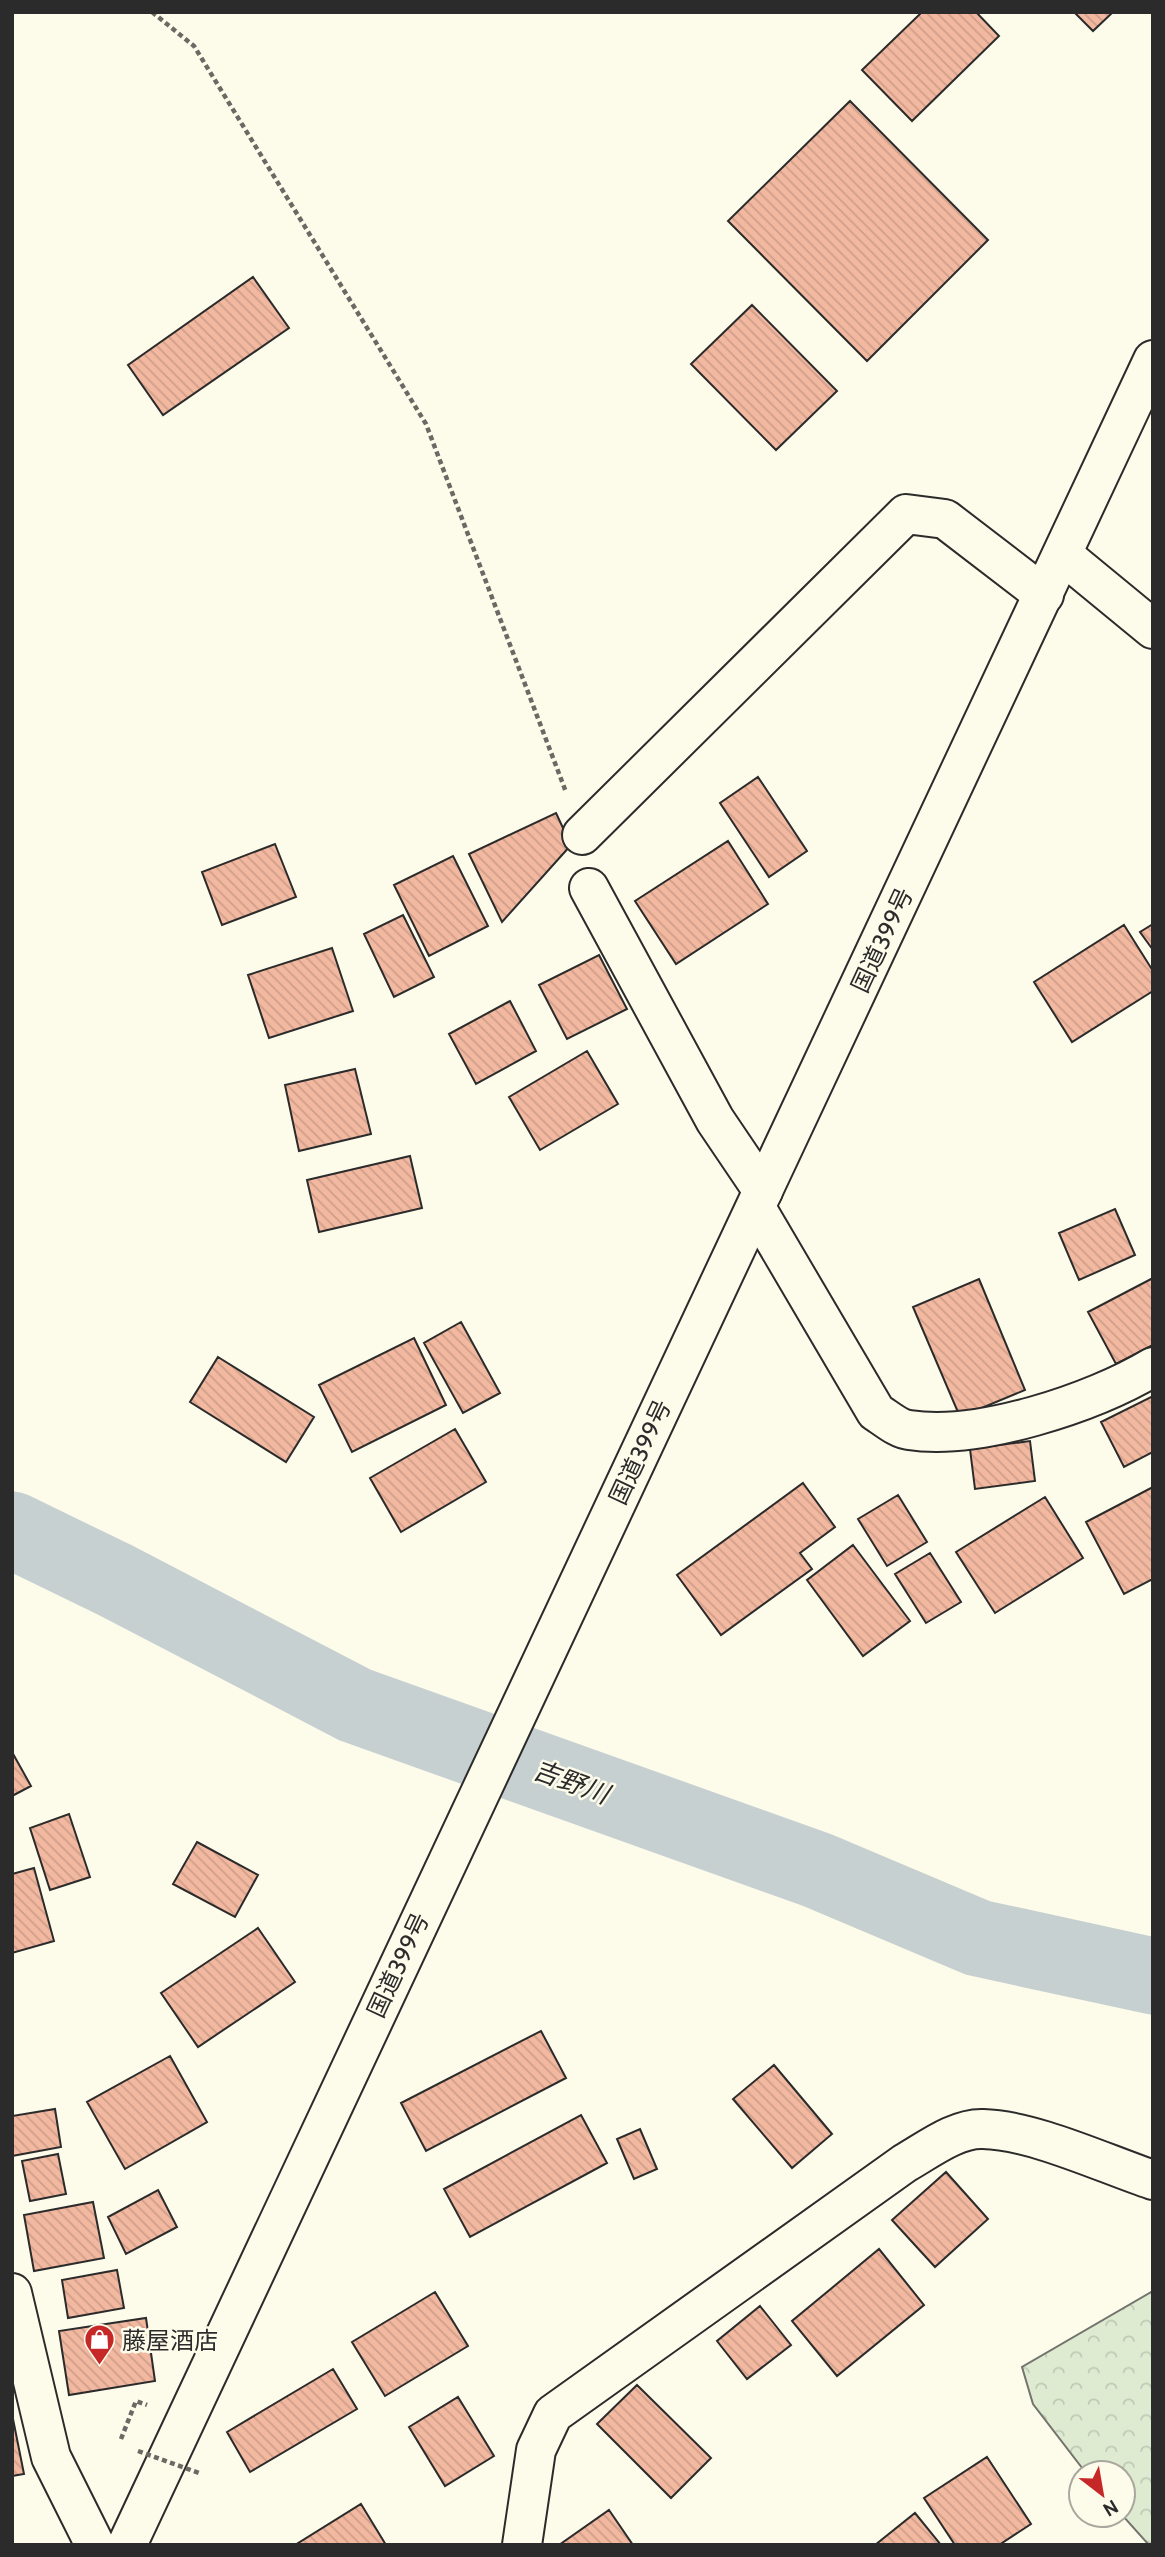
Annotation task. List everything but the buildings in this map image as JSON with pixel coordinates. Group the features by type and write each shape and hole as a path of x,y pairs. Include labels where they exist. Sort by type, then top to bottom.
{"main road":[{"name":"国道399号","path":"127,2545 412,1933 1153,360"},
{"path":"582,835 906,514 945,519 1044,595"},
{"path":"1063,555 1153,629"},
{"path":"589,888 876,1412 906,1430 957,1432 1049,1412 1133,1379 1153,1367"},
{"path":"522,2545 536,2450 553,2414 905,2163 946,2139 981,2129 1027,2137 1153,2180"},
{"path":"12,2293 51,2456 95,2545"}],"path":[{"path":"152,12 194,46 426,424 582,835"},
{"path":"138,2451 199,2473"}],"green space":[{"path":"1153,2291 1153,2545 1149,2545 1135,2529 1137,2529 1137,2459 1075,2459 1033,2404 1022,2367"}],"waterway":[{"name":"吉野川","path":"12,1530 115,1580 355,1705 817,1870 978,1938 1153,1976"}],"place":[{"name":"藤屋酒店","path":"99,2367"}]}
